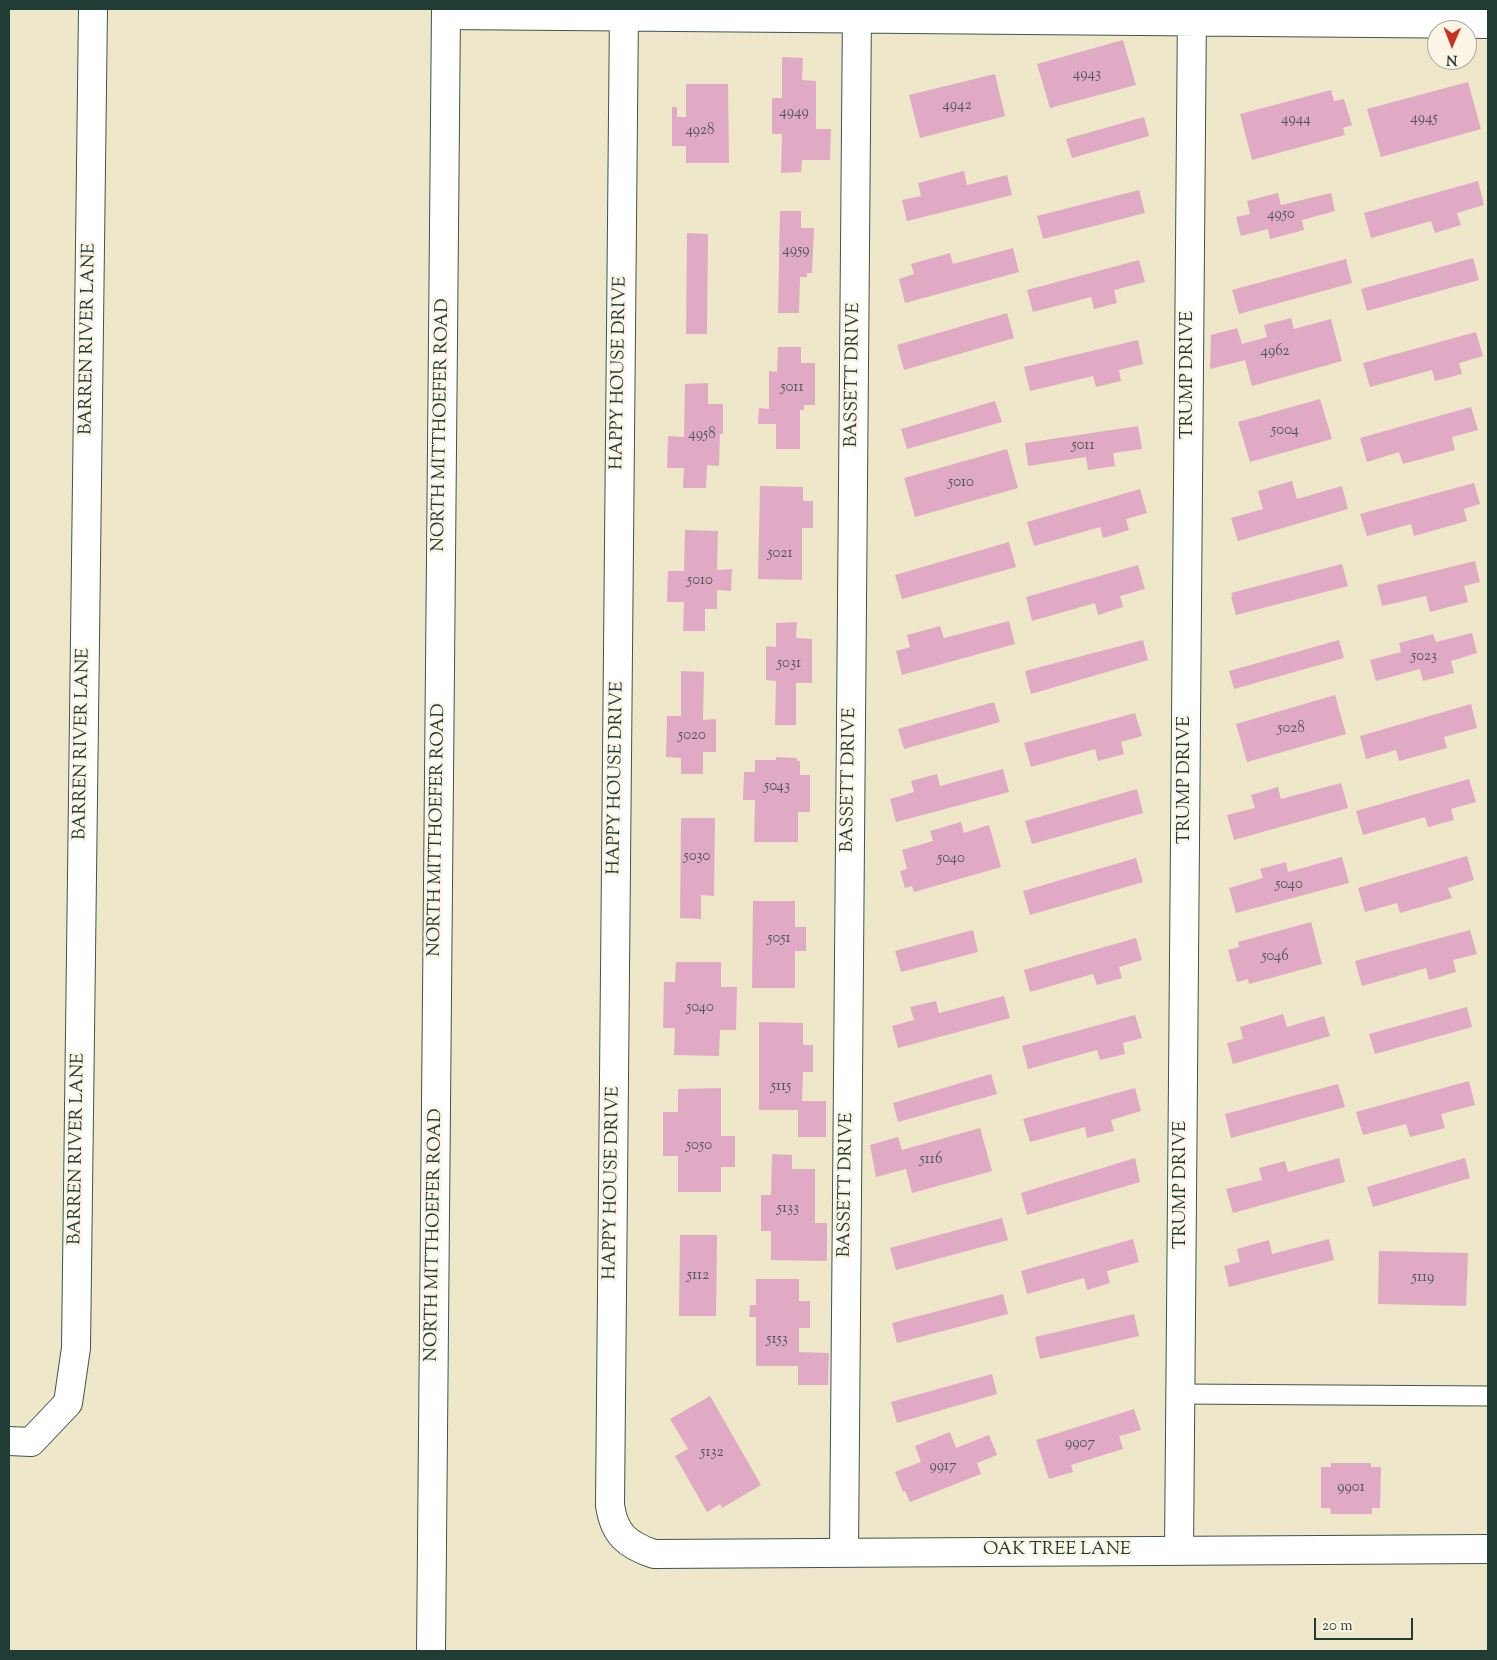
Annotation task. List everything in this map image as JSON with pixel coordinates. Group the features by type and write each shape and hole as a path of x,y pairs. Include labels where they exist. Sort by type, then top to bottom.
{"street":[{"name":"BARREN RIVER LANE","path":"9,1441 31,1442 68,1403 76,1348 93,9"},
{"path":"446,12 1192,15 1488,24"},
{"name":"NORTH MITTHOEFER ROAD","path":"431,1651 446,12"},
{"name":"HAPPY HOUSE DRIVE","path":"624,12 610,1505 618,1530 628,1543"},
{"name":"BASSETT DRIVE","path":"844,1551 857,14"},
{"name":"TRUMP DRIVE","path":"1179,1551 1192,15"},
{"name":"OAK TREE LANE","path":"628,1543 654,1554 844,1551 1488,1549"}],"lane":[{"path":"1180,1394 1488,1396"}],"building":[{"path":"1123,40 1136,85 1050,108 1037,64"},
{"path":"782,57 803,58 802,80 816,81 816,129 831,129 830,160 802,160 801,172 781,173 782,134 772,134 772,98 782,98"},
{"path":"995,74 1005,116 920,138 909,95"},
{"path":"1468,82 1481,129 1381,157 1367,109"},
{"path":"686,84 728,84 729,163 686,163 686,146 672,146 672,107 677,107 677,117 686,117"},
{"path":"1331,90 1334,101 1344,99 1352,125 1343,128 1345,135 1252,160 1240,114"},
{"path":"1144,117 1149,136 1072,158 1066,139"},
{"path":"964,171 967,185 1007,175 1012,195 907,221 902,200 921,196 918,183"},
{"path":"1478,181 1484,205 1457,213 1461,225 1435,233 1431,221 1371,238 1364,213"},
{"path":"1139,190 1145,213 1043,239 1037,216"},
{"path":"1278,193 1281,205 1331,193 1335,211 1302,220 1304,230 1270,239 1268,229 1241,236 1236,217 1250,214 1247,201"},
{"path":"780,211 801,211 801,228 814,228 812,273 807,273 807,277 800,277 799,313 778,313"},
{"path":"687,233 708,234 707,334 686,334"},
{"path":"1013,248 1019,272 905,303 899,279 914,274 911,264 950,253 953,264"},
{"path":"1473,258 1479,280 1367,311 1361,289"},
{"path":"1346,259 1352,283 1239,314 1232,290"},
{"path":"1139,260 1145,282 1114,290 1117,303 1094,309 1091,297 1033,312 1027,290"},
{"path":"1007,313 1014,338 904,370 897,345"},
{"path":"1291,318 1294,329 1331,319 1342,361 1252,386 1245,360 1210,369 1211,335 1237,328 1242,344 1267,337 1264,325"},
{"path":"1476,332 1483,356 1459,363 1462,374 1435,381 1432,370 1370,387 1363,363"},
{"path":"1138,340 1143,364 1119,370 1121,381 1096,387 1093,376 1030,391 1024,367"},
{"path":"778,347 801,347 801,363 815,363 815,405 804,405 804,410 800,410 800,449 776,449 776,424 758,424 759,408 769,409 769,371 777,372"},
{"path":"708,383 708,404 723,404 723,434 720,434 719,466 707,465 706,488 683,488 684,468 667,468 668,436 684,437 685,384"},
{"path":"1320,399 1332,439 1250,462 1238,422"},
{"path":"995,401 1002,422 907,449 901,429"},
{"path":"1471,407 1478,430 1452,437 1455,450 1403,464 1399,452 1367,462 1360,438"},
{"path":"1138,426 1142,449 1113,453 1115,466 1088,470 1086,457 1028,466 1025,443"},
{"path":"1007,449 1018,488 915,517 904,478"},
{"path":"1292,481 1297,499 1342,486 1348,509 1238,541 1231,518 1263,509 1258,491"},
{"path":"1474,483 1480,504 1464,509 1467,521 1414,536 1411,524 1367,536 1360,514"},
{"path":"760,486 803,487 803,501 813,501 813,528 802,528 802,580 758,579"},
{"path":"1140,489 1147,513 1126,519 1129,530 1103,538 1100,527 1034,546 1027,522"},
{"path":"685,530 718,531 717,570 732,569 731,591 717,590 717,609 705,609 705,631 683,631 684,602 667,602 668,571 684,571"},
{"path":"1009,542 1016,567 902,599 895,575"},
{"path":"1475,561 1480,582 1464,586 1468,602 1430,612 1426,596 1382,606 1377,585"},
{"path":"1342,564 1348,586 1236,615 1231,593"},
{"path":"1138,565 1145,589 1120,596 1123,607 1098,615 1095,603 1032,621 1026,597"},
{"path":"1009,621 1015,644 902,675 896,651 910,647 907,635 940,626 944,638"},
{"path":"797,622 796,638 812,639 812,683 796,683 796,725 775,725 776,681 766,680 766,646 776,647 776,623"},
{"path":"1472,633 1477,653 1451,661 1454,673 1423,681 1420,669 1376,681 1370,660 1401,652 1399,643 1433,634 1436,642"},
{"path":"1143,640 1148,660 1031,694 1025,671"},
{"path":"1339,640 1344,658 1234,689 1229,671"},
{"path":"681,671 704,672 703,720 716,719 716,752 703,752 703,774 681,774 681,758 666,757 667,716 681,716"},
{"path":"1335,695 1346,734 1247,762 1236,724"},
{"path":"994,702 1000,722 904,749 898,729"},
{"path":"1471,704 1477,728 1444,737 1447,748 1399,761 1396,750 1366,759 1360,736"},
{"path":"1135,713 1142,736 1121,742 1124,754 1098,761 1095,749 1031,767 1024,743"},
{"path":"776,757 797,758 797,761 800,761 800,775 810,775 810,812 798,812 798,842 754,842 755,800 743,800 744,772 755,772 755,760 776,760"},
{"path":"1003,769 1009,792 896,822 890,799 914,792 911,781 937,774 940,786"},
{"path":"1469,779 1476,802 1451,809 1454,820 1428,827 1425,817 1363,835 1356,811"},
{"path":"1341,783 1348,808 1234,840 1227,815 1255,808 1251,795 1278,787 1281,799"},
{"path":"1137,789 1143,813 1032,844 1025,821"},
{"path":"681,818 715,818 714,896 701,895 701,919 680,918"},
{"path":"961,822 964,833 989,825 1001,867 914,892 912,886 905,888 900,871 907,869 902,850 933,841 930,831"},
{"path":"1467,856 1474,880 1448,888 1452,898 1400,913 1397,903 1365,912 1358,888"},
{"path":"1342,857 1349,883 1236,913 1229,888 1263,878 1260,869 1286,862 1288,872"},
{"path":"1136,858 1143,882 1030,915 1023,891"},
{"path":"753,901 795,901 795,927 806,927 806,951 795,951 795,988 752,988"},
{"path":"1311,922 1322,964 1249,984 1248,979 1237,982 1228,950 1239,947 1238,942"},
{"path":"973,930 978,952 901,972 895,951"},
{"path":"1470,930 1477,954 1453,960 1456,972 1429,980 1426,968 1362,986 1355,961"},
{"path":"1136,938 1142,960 1119,967 1122,978 1097,985 1093,974 1030,992 1024,970"},
{"path":"676,962 721,962 721,987 737,987 736,1030 720,1030 719,1056 674,1055 675,1028 663,1028 664,982 675,982"},
{"path":"1004,996 1010,1018 898,1048 892,1026 914,1020 910,1007 936,1001 939,1013"},
{"path":"1467,1007 1472,1027 1375,1054 1369,1034"},
{"path":"1283,1014 1287,1027 1324,1016 1330,1036 1233,1064 1227,1043 1243,1039 1240,1027"},
{"path":"1135,1015 1142,1038 1123,1043 1125,1054 1100,1060 1097,1050 1028,1069 1022,1046"},
{"path":"759,1022 803,1023 803,1045 813,1045 813,1072 803,1072 802,1101 826,1101 826,1137 798,1137 798,1110 759,1110"},
{"path":"991,1074 997,1094 898,1122 893,1103"},
{"path":"1469,1081 1475,1105 1441,1114 1445,1128 1410,1137 1406,1124 1363,1135 1356,1112"},
{"path":"1338,1084 1345,1107 1231,1138 1225,1114"},
{"path":"721,1088 721,1136 735,1136 735,1167 721,1167 721,1192 678,1192 678,1156 663,1156 663,1112 678,1112 678,1089"},
{"path":"1135,1088 1141,1111 1111,1120 1114,1131 1087,1138 1085,1127 1030,1142 1023,1119"},
{"path":"980,1128 992,1171 912,1193 906,1169 876,1177 870,1145 898,1137 902,1150"},
{"path":"772,1154 792,1155 792,1169 815,1169 815,1223 827,1223 827,1261 771,1260 771,1231 761,1231 761,1195 771,1195"},
{"path":"1135,1158 1140,1182 1027,1215 1021,1193"},
{"path":"1339,1158 1345,1182 1233,1213 1226,1189 1262,1180 1259,1168 1285,1161 1288,1172"},
{"path":"1465,1158 1470,1178 1373,1207 1367,1187"},
{"path":"1002,1218 1008,1240 896,1270 890,1248"},
{"path":"680,1235 717,1235 716,1316 679,1316"},
{"path":"1133,1239 1139,1262 1107,1271 1110,1283 1087,1290 1084,1278 1027,1294 1021,1271"},
{"path":"1329,1239 1334,1260 1229,1287 1224,1266 1240,1262 1237,1249 1269,1240 1272,1254"},
{"path":"1379,1251 1468,1253 1466,1306 1378,1304"},
{"path":"756,1279 799,1279 799,1301 810,1301 810,1328 799,1328 799,1352 829,1353 828,1385 798,1385 798,1366 756,1366 756,1317 749,1317 750,1305 756,1305"},
{"path":"1003,1294 1008,1314 897,1343 892,1323"},
{"path":"1134,1314 1139,1336 1040,1359 1035,1337"},
{"path":"992,1374 997,1394 897,1423 891,1402"},
{"path":"710,1396 761,1485 722,1508 720,1504 707,1512 675,1456 688,1449 670,1419"},
{"path":"1134,1409 1141,1430 1119,1436 1123,1449 1071,1465 1073,1472 1049,1479 1036,1440"},
{"path":"950,1432 956,1448 989,1435 997,1455 977,1463 981,1474 910,1502 905,1491 903,1492 895,1472 921,1462 915,1446"},
{"path":"1331,1463 1371,1463 1371,1467 1381,1467 1380,1508 1372,1508 1372,1514 1331,1514 1330,1508 1321,1508 1321,1467 1331,1467"}]}
